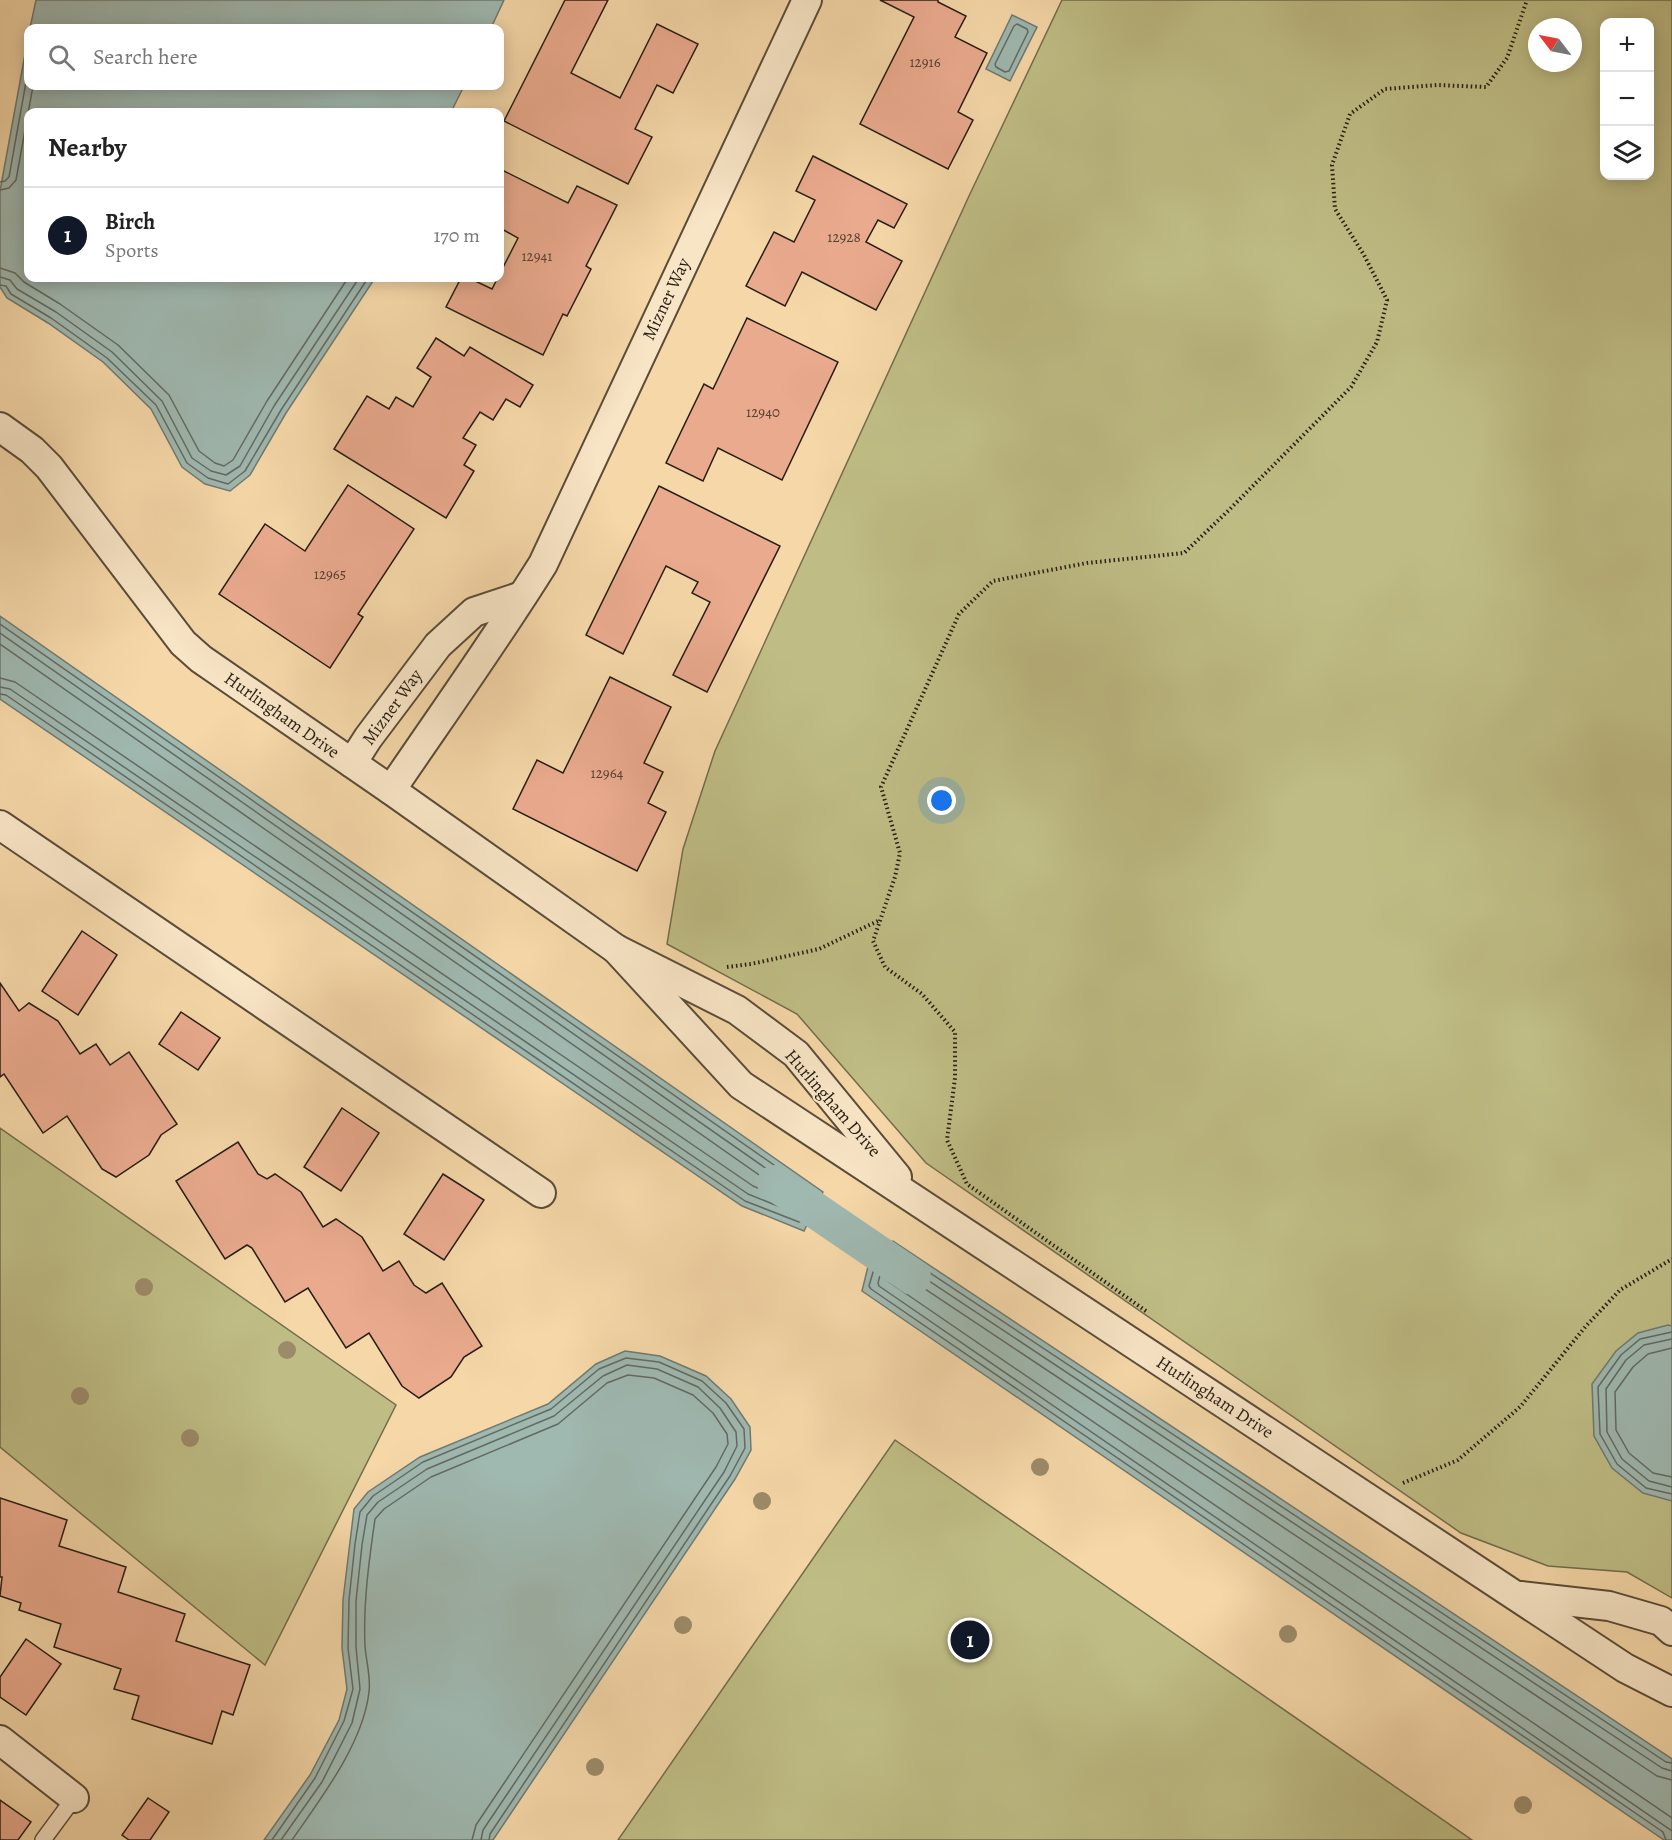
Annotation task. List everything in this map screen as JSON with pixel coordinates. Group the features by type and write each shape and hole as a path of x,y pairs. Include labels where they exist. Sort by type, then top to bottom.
{"street":[{"name":"Mizner Way","path":"391,790 441,714 495,641 543,564 590,459 807,0"},
{"name":"Hurlingham Drive","path":"0,427 32,450 49,466 183,643 201,659 616,949 737,1010 796,1054 915,1199"},
{"name":"Mizner Way","path":"352,763 438,645 474,612 522,596"},
{"path":"0,825 541,1193"},
{"name":"Hurlingham Drive","path":"616,949 741,1085 1625,1668 1672,1692"},
{"name":"Hurlingham Drive","path":"1515,1595 1609,1606 1661,1621 1672,1631"},
{"path":"0,1740 74,1798"}],"lane":[{"path":"43,1840 74,1798"}],"path":[{"path":"1151,1315 967,1184 947,1140 956,1077 955,1032 922,994 885,967 873,941 895,877 900,853 881,787 959,614 993,581 1087,563 1184,553 1351,387 1377,342 1386,300 1364,255 1335,209 1332,165 1350,114 1385,89 1437,86 1486,87 1507,58 1527,0"},
{"path":"727,967 751,964 819,948 880,920"},
{"path":"1400,1484 1458,1460 1520,1407 1586,1326 1620,1290 1672,1259"}],"shaded area":[{"path":"1062,0 1672,0 1672,1598 1627,1572 1548,1566 1461,1533 926,1163 797,1014 667,944 683,849 715,751 969,196"},
{"path":"0,1128 396,1405 265,1665 0,1447"},
{"path":"895,1440 1472,1840 618,1840"}],"water":[{"path":"36,0 504,0 493,24 31,24"},
{"path":"1012,15 1037,27 1010,81 986,69"},
{"path":"24,60 24,90 462,90 453,108 24,108 24,282 372,282 286,413 250,475 230,491 205,484 182,467 151,409 103,362 48,323 7,298 0,287 0,191"},
{"path":"0,616 823,1192 804,1231 742,1206 0,699"},
{"path":"893,1241 1672,1759 1672,1840 1664,1840 862,1291 872,1250"},
{"path":"1672,1326 1672,1501 1643,1493 1612,1468 1594,1436 1592,1384 1616,1351 1638,1333"},
{"path":"625,1351 660,1356 706,1376 731,1399 750,1427 751,1450 735,1479 493,1840 264,1840 310,1775 339,1720 347,1689 342,1648 343,1600 354,1509 368,1492 420,1457 548,1404 596,1364"}],"building":[{"path":"565,0 608,0 571,73 620,98 657,24 698,44 673,93 657,85 635,129 652,137 628,184 504,121"},
{"path":"880,0 938,0 966,16 955,37 987,53 958,112 973,120 948,169 860,124 914,17"},
{"path":"813,156 907,204 894,228 878,220 866,242 902,261 876,310 802,272 785,306 746,286 774,232 794,242 815,200 796,191"},
{"path":"504,171 568,203 577,186 617,205 586,266 591,269 567,316 563,314 543,355 446,307 459,282 477,282 492,289 496,282 504,282 504,265 518,238 504,230"},
{"path":"747,318 838,362 782,480 718,448 703,481 666,463 704,384 713,389"},
{"path":"436,338 464,356 470,347 533,385 520,407 506,399 493,420 480,412 463,438 476,445 464,465 474,471 446,518 334,449 367,396 389,409 396,397 413,407 431,377 417,368"},
{"path":"348,485 414,529 358,614 363,617 330,668 219,594 265,524 305,551"},
{"path":"659,486 780,546 707,692 673,675 710,602 692,593 698,582 666,566 623,654 586,635"},
{"path":"610,677 671,707 644,763 663,772 648,803 666,812 637,871 513,809 537,760 563,773"},
{"path":"82,931 117,955 78,1015 42,991"},
{"path":"0,983 19,1011 29,1003 58,1021 80,1054 96,1044 110,1065 129,1052 177,1124 161,1135 149,1155 116,1177 102,1169 67,1116 43,1133 4,1074 0,1077"},
{"path":"181,1012 220,1038 198,1070 159,1044"},
{"path":"342,1108 379,1133 341,1191 304,1167"},
{"path":"238,1142 258,1174 267,1179 275,1174 301,1192 323,1227 336,1219 362,1237 383,1271 399,1261 414,1285 426,1293 442,1283 482,1346 464,1357 451,1377 419,1398 402,1386 369,1333 346,1348 308,1288 285,1302 252,1248 247,1245 225,1259 176,1181"},
{"path":"443,1174 484,1200 444,1260 404,1234"},
{"path":"0,1498 67,1520 59,1546 126,1567 118,1592 185,1614 176,1641 250,1665 233,1715 222,1711 212,1744 132,1719 139,1696 114,1689 121,1669 54,1647 61,1624 19,1610 21,1603 0,1596 2,1577 0,1577"},
{"path":"26,1639 61,1664 26,1715 0,1697 0,1677"},
{"path":"148,1798 169,1812 150,1840 129,1840 122,1835"},
{"path":"0,1800 31,1822 18,1840 0,1840"}],"waterway":[{"path":"775,1183 913,1277"}],"place":[{"name":"Birch","path":"970,1640"}]}
